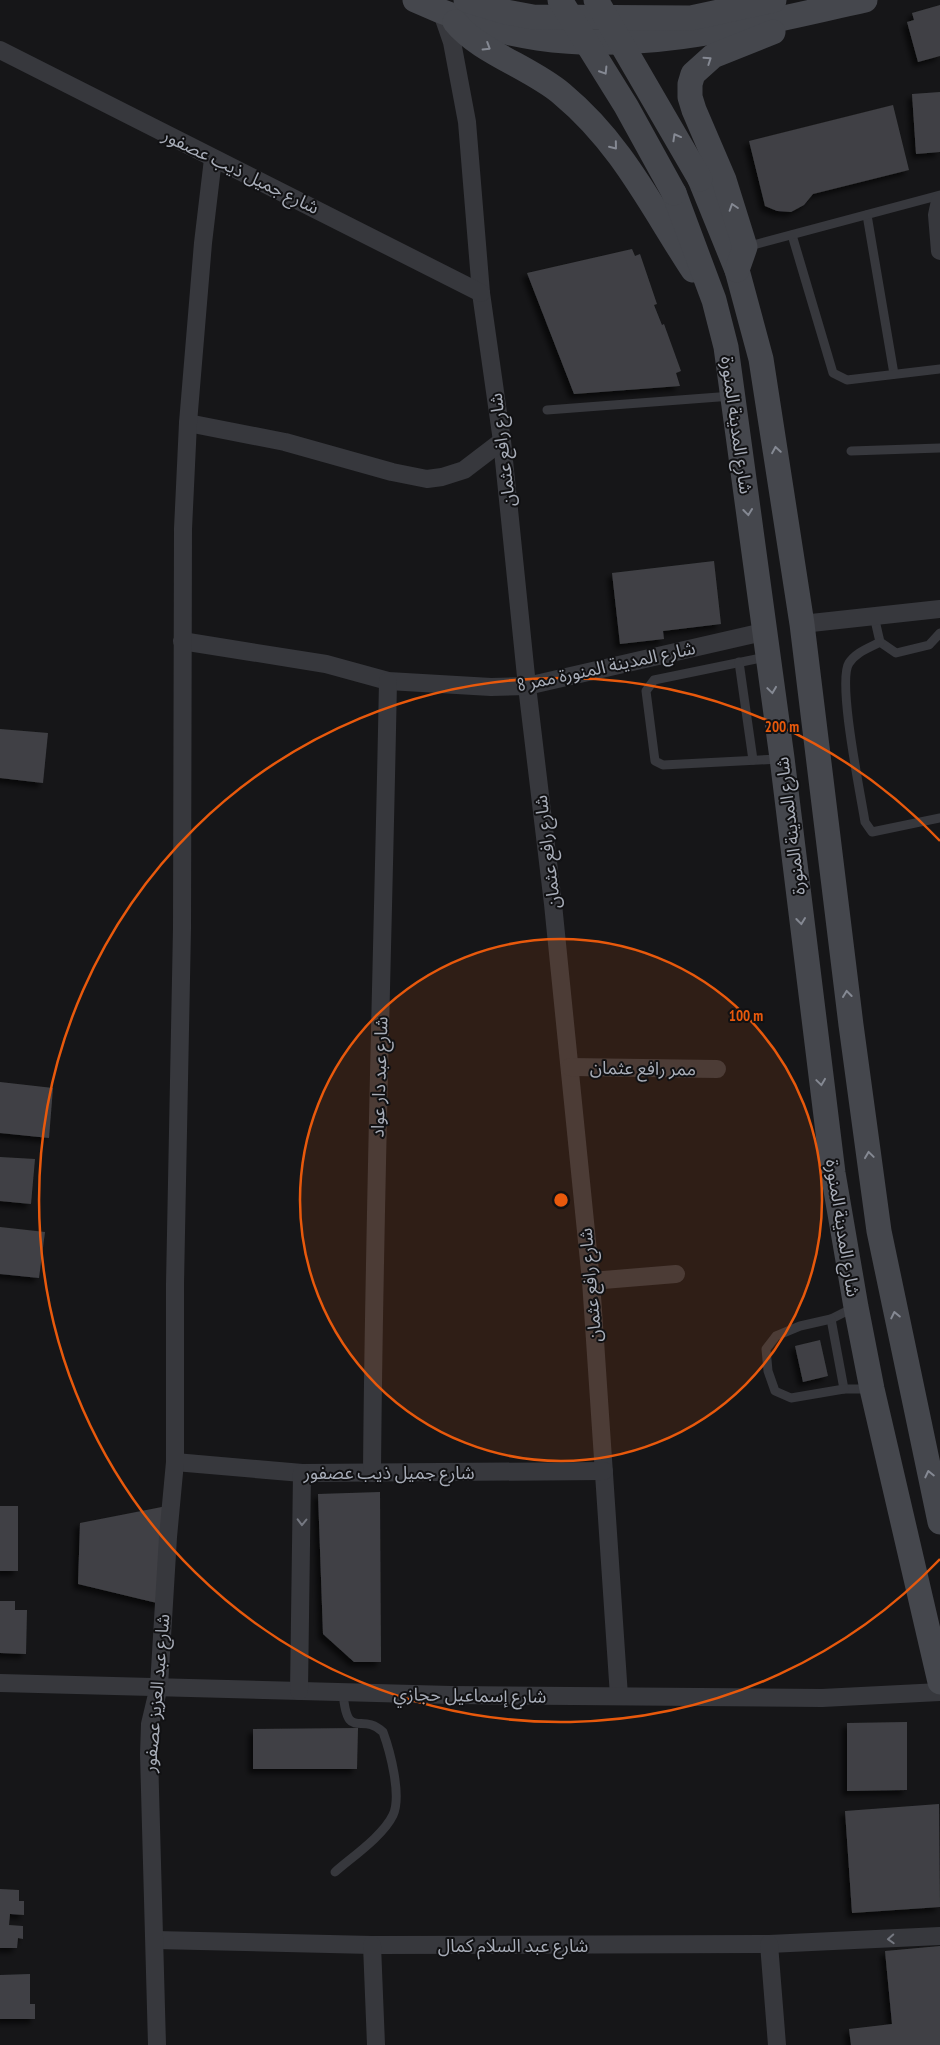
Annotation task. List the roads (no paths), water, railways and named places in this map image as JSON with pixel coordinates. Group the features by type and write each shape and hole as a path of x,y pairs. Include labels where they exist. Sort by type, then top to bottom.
{"main road":[{"path":"415,0 453,9 537,38 564,41 654,40 709,33 865,0"},
{"name":"شارع المدينة المنورة","path":"560,0 626,106 674,193 714,300 726,347 734,396 763,632 782,758 833,1173 872,1389 940,1682"},
{"name":"شارع المدينة المنورة","path":"596,0 700,180 737,270 761,360 802,624 850,1016 879,1231 940,1522"},
{"path":"453,9 533,18 647,9 691,18 774,0"},
{"path":"737,270 745,247 724,180 690,97 693,74 713,56 793,24 870,0"},
{"path":"453,9 460,29 560,92 598,126 633,173 667,230 714,300"}],"street":[{"name":"شارع رافع عثمان","path":"453,9 452,42 467,122 482,293 502,441 527,686 570,1067 591,1281 619,1696"},
{"name":"شارع جميل ذيب عصفور","path":"0,50 482,293"},
{"name":"شارع عبد العزيز عصفور","path":"157,2045 149,1754 150,1724 159,1686 168,1537 175,1462 175,1284 182,928 182,641 188,423 203,243 213,159"},
{"path":"940,201 937,215 940,251"},
{"path":"188,423 285,442 392,472 427,479 464,470 502,441"},
{"path":"802,624 940,609"},
{"name":"شارع المدينة المنورة ممر 8","path":"182,641 326,664 388,681 491,687 527,686 763,632"},
{"name":"شارع عبد دار عواد","path":"372,1473 374,1205 384,919 388,681"},
{"name":"ممر رافع عثمان","path":"570,1067 717,1069"},
{"path":"591,1281 676,1274"},
{"name":"شارع جميل ذيب عصفور","path":"175,1462 302,1473 604,1471"},
{"path":"299,1691 302,1473"},
{"name":"شارع إسماعيل حجازي","path":"0,1683 343,1692 822,1698 940,1692"},
{"name":"شارع عبد السلام كمال","path":"155,1940 372,1945 769,1944 940,1936"},
{"path":"769,1944 777,2045"},
{"path":"372,1945 376,2045"}],"lane":[{"path":"745,247 940,195"},
{"path":"868,215 894,374"},
{"path":"792,235 833,373 847,380 940,369"},
{"path":"547,410 734,396"},
{"path":"850,451 940,448"},
{"path":"874,616 880,642 896,653 929,645 940,633"},
{"path":"880,642 857,653 847,665 846,700 865,822 872,832 940,818"},
{"path":"767,657 654,680 646,691 655,760 663,765 782,758"},
{"path":"739,662 753,760"},
{"path":"856,1307 831,1319 800,1326 776,1336 766,1349 768,1371 775,1391 791,1398 844,1389 872,1389"},
{"path":"831,1319 844,1389"},
{"path":"335,1872 381,1831 393,1815 396,1802 394,1777 383,1732 373,1726 354,1723 348,1719 345,1713 343,1692"}]}
